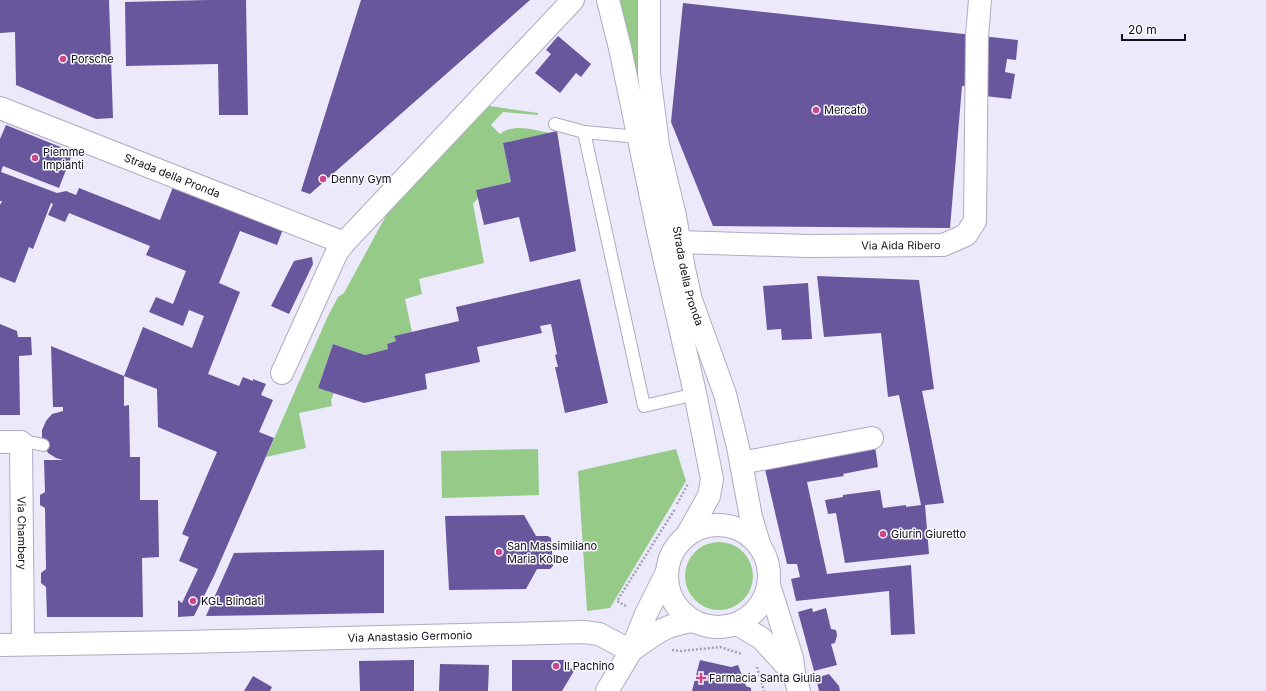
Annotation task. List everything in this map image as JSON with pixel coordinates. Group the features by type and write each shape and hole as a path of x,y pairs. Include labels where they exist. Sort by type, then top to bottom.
{"street":[{"path":"282,373 337,252 572,0"},
{"name":"Strada della Pronda","path":"608,0 620,48 658,231 695,393 712,479 708,496 687,535"},
{"name":"Strada della Pronda","path":"649,0 649,74 658,145 675,216 691,300 725,394 741,463 751,517 760,547"},
{"name":"Via Aida Ribero","path":"680,242 807,246 943,246 966,235 975,221 977,36 980,0"},
{"name":"Strada della Pronda","path":"0,108 344,243"},
{"path":"695,393 725,394"},
{"path":"741,463 872,438"},
{"name":"Via Chambery","path":"10,442 23,644"},
{"path":"607,691 631,651 646,614 667,572 673,551 687,535 702,527 718,525 734,527 749,535 760,547 768,565 769,585 792,658 796,683"},
{"path":"667,572 669,591 678,608 694,621 708,626 723,627 737,624 749,617 758,608 765,597 769,585"},
{"path":"631,651 670,625 694,621"},
{"path":"737,624 761,638 796,683"},
{"name":"Via Anastasio Germonio","path":"23,644 184,642 584,632 599,634 631,651"},
{"path":"0,645 23,644"}],"lane":[{"path":"555,124 584,132 638,137"},
{"path":"584,132 644,406 681,398 695,393"},
{"path":"10,442 29,442 43,445"}],"path":[{"path":"681,651 720,647 746,656"},
{"path":"755,663 758,668 764,691"}],"green space":[{"path":"615,0 637,0 637,101"},
{"path":"483,105 538,113 538,115 503,112 491,125 500,134 517,128 550,133 503,143 511,182 477,190 478,198 473,204 484,263 419,279 422,294 405,299 412,332 395,336 396,341 387,344 388,349 365,355 333,344 318,388 334,393 331,400 332,406 299,413 306,448 266,457 327,318 338,297 344,293 395,199"},
{"path":"538,449 539,495 442,498 441,451"},
{"path":"676,449 686,481 610,608 587,611 578,471"},
{"path":"719,542 732,545 743,552 750,563 753,576 750,589 743,600 732,607 719,610 706,607 695,600 688,589 685,576 688,563 695,552 706,545"}],"building":[{"name":"Porsche","path":"0,0 109,0 113,118 96,119 16,85 15,32 0,33"},
{"name":"Porsche","path":"246,0 248,115 219,115 218,64 126,66 125,2"},
{"path":"361,0 530,0 310,194 301,191"},
{"name":"Mercatò","path":"683,3 1018,40 1016,60 1007,59 1005,72 1015,74 1011,99 985,96 986,89 962,86 950,228 713,226 671,122"},
{"path":"558,36 591,64 581,77 576,73 560,93 535,73 551,54 546,50"},
{"path":"6,125 73,152 59,188 3,166 1,172 57,193 66,191 76,195 79,188 160,220 173,187 283,229 277,245 240,231 219,283 240,292 208,374 239,386 243,377 266,384 261,395 273,400 259,432 274,438 214,576 194,616 178,617 178,600 182,603 198,569 179,561 189,537 182,534 217,452 158,427 157,389 124,376 143,327 192,348 204,316 189,310 183,326 149,312 156,297 173,304 186,271 146,255 150,246 69,213 65,222 48,215 53,204 51,203 33,249 29,247 15,283 0,277 0,205 2,201 0,201 0,139"},
{"path":"557,131 576,251 530,262 519,217 484,225 476,190 511,182 503,143"},
{"path":"312,257 313,264 289,314 271,306 294,261"},
{"path":"817,276 919,280 934,389 922,391 944,503 925,505 929,554 845,563 836,513 828,514 825,500 843,497 843,495 880,490 883,508 921,505 899,395 888,397 881,333 824,337"},
{"path":"580,279 608,403 565,413 555,367 558,367 555,355 557,354 551,324 540,326 542,333 477,347 480,362 425,374 427,389 364,403 318,388 333,344 365,355 388,349 387,344 396,341 394,336 459,321 456,307"},
{"path":"808,283 812,339 782,340 781,329 767,330 763,286"},
{"path":"0,324 17,331 18,337 31,337 32,355 19,356 20,415 0,415"},
{"path":"51,346 124,376 124,406 129,405 130,457 140,457 140,500 158,500 159,557 142,558 143,617 47,617 46,587 41,583 41,573 46,569 45,508 40,505 40,495 45,492 44,460 63,460 48,453 42,440 42,430 46,421 52,414 63,411 63,407 53,407"},
{"path":"875,446 878,467 843,474 844,476 807,482 827,574 911,565 915,634 891,635 889,591 796,601 791,579 800,577 797,564 787,564 764,465"},
{"name":"San Massimiliano Maria Kolbe","path":"524,515 536,536 548,536 551,538 553,566 550,569 537,569 526,589 449,590 445,516"},
{"path":"384,550 384,613 206,616 234,553"},
{"path":"812,608 813,612 826,608 831,629 836,630 837,635 835,643 831,644 837,665 814,671 798,612"},
{"path":"414,660 414,691 360,691 359,661"},
{"path":"512,660 564,660 574,671 562,691 512,691"},
{"path":"700,660 731,667 738,665 746,686 751,688 751,691 692,691"},
{"path":"440,664 489,665 488,691 439,691"},
{"path":"829,674 839,686 840,691 819,691 816,678"},
{"path":"253,676 272,687 270,691 244,691"}],"place":[{"name":"Porsche","path":"63,59"},
{"name":"Mercatò","path":"816,110"},
{"name":"Piemme Impianti","path":"35,158"},
{"name":"Denny Gym","path":"323,179"},
{"name":"Giurin Giuretto","path":"883,534"},
{"name":"San Massimiliano Maria Kolbe","path":"499,552"},
{"name":"KGL Blindati","path":"193,601"},
{"name":"Il Pachino","path":"556,666"},
{"name":"Farmacia Santa Giulia","path":"701,678"}]}
